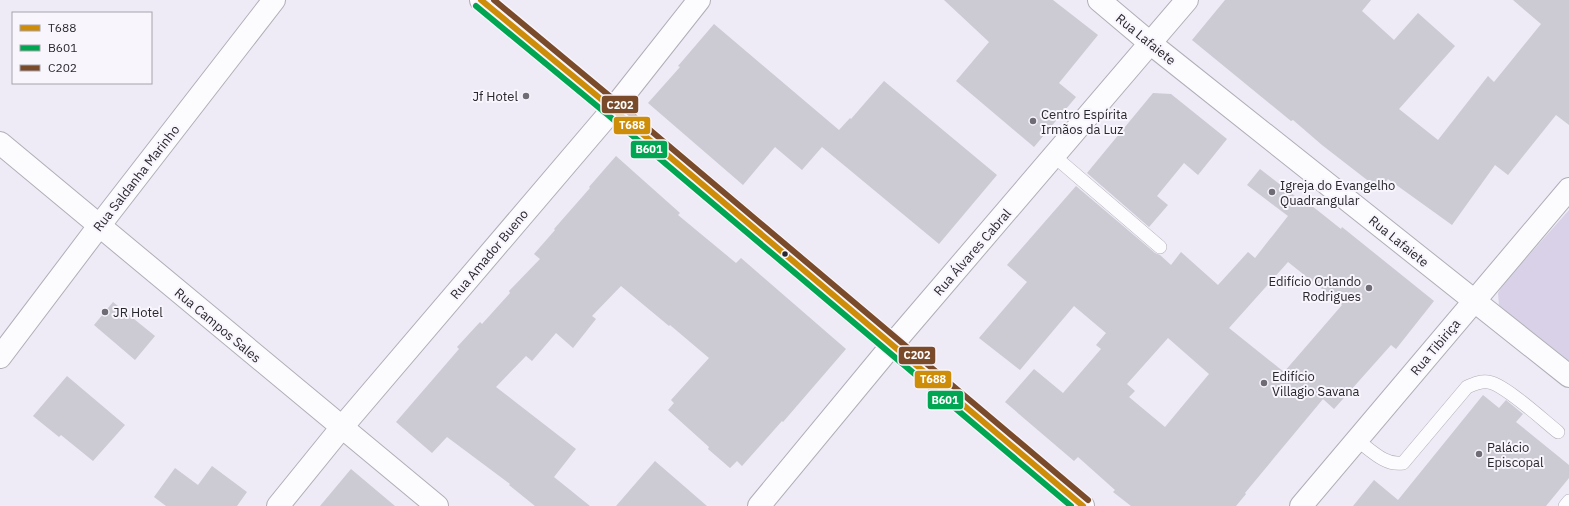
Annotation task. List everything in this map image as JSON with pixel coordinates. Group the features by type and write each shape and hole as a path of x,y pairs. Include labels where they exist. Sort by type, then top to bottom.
{"street":[{"name":"Rua Saldanha Marinho","path":"0,357 99,226 274,0"},
{"path":"481,0 613,109 1083,506"},
{"name":"Rua Amador Bueno","path":"278,506 342,427 613,109 699,0"},
{"name":"Rua Lafaiete","path":"1099,0 1150,43 1569,376"},
{"name":"Rua Álvares Cabral","path":"759,506 892,345 1187,0"},
{"name":"Rua Campos Sales","path":"0,143 437,506"},
{"name":"Rua Tibiriça","path":"1301,506 1569,189"}],"lane":[{"path":"1054,156 1160,247"},
{"path":"1357,440 1387,461 1394,464 1403,463 1467,387 1476,383 1489,382 1504,389 1558,432"},
{"path":"1565,506 1569,501"}],"shaded area":[{"path":"1569,210 1569,361 1499,305 1498,293 1504,283"}],"building":[{"path":"944,0 1053,0 1098,35 1059,83 1076,97 1034,147 956,81 989,42"},
{"path":"1225,0 1371,0 1362,11 1394,40 1418,13 1455,46 1399,109 1438,140 1488,76 1494,82 1541,24 1513,0 1569,0 1569,125 1556,115 1508,175 1495,165 1452,225 1388,179 1380,190 1322,145 1293,120 1291,121 1192,40"},
{"path":"714,24 839,130 850,118 851,119 884,81 997,175 939,244 822,147 802,170 775,147 743,185 648,103 680,67 678,66"},
{"path":"1153,93 1171,94 1227,139 1198,175 1184,163 1157,196 1168,205 1149,227 1087,173"},
{"path":"616,156 680,213 678,215 736,263 741,258 846,349 783,422 782,421 742,466 737,461 730,468 668,410 674,403 671,400 709,358 621,286 592,316 596,319 573,348 556,333 532,361 526,356 496,387 576,449 554,477 590,506 535,506 509,485 510,484 447,437 432,453 396,422 459,349 457,347 480,322 482,324 510,293 509,291 540,259 534,254"},
{"path":"1260,169 1300,200 1302,198 1341,229 1342,227 1434,301 1396,349 1391,345 1334,409 1323,399 1245,493 1246,494 1236,506 1131,506 1113,492 1115,490 1078,457 1074,461 1005,402 1034,369 1063,393 1101,349 1096,345 1106,333 1074,306 1020,370 979,338 1027,282 1007,265 1076,186 1171,265 1181,252 1218,285 1248,252 1255,258 1288,216 1247,185","holes":["1288,262 1342,305 1284,372 1229,328","1168,338 1209,374 1165,427 1129,397 1135,391 1127,384"]},
{"path":"113,302 155,336 135,360 94,325"},
{"path":"67,376 125,425 93,461 61,435 59,437 33,416"},
{"name":"Palácio Episcopal","path":"1483,395 1499,408 1506,400 1523,414 1516,422 1569,465 1569,478 1546,506 1353,506 1374,480 1398,500"},
{"path":"655,461 707,506 616,506"},
{"path":"212,466 247,492 237,506 166,506 154,497 175,468 198,485"},
{"path":"351,469 395,506 320,506"}],"transit line":[{"name":"T688","path":"481,0 613,109 1083,506"},
{"name":"C202","path":"494,0 1088,500"},
{"name":"B601","path":"476,6 608,115 1071,506"}],"place":[{"name":"Jf Hotel","path":"526,96"},
{"name":"Centro Espírita Irmãos da Luz","path":"1033,121"},
{"name":"Igreja do Evangelho Quadrangular","path":"1272,192"},
{"name":"Edifício Orlando Rodrigues","path":"1369,288"},
{"name":"JR Hotel","path":"105,312"},
{"name":"Edifício Villagio Savana","path":"1264,383"},
{"name":"Palácio Episcopal","path":"1479,454"}]}
